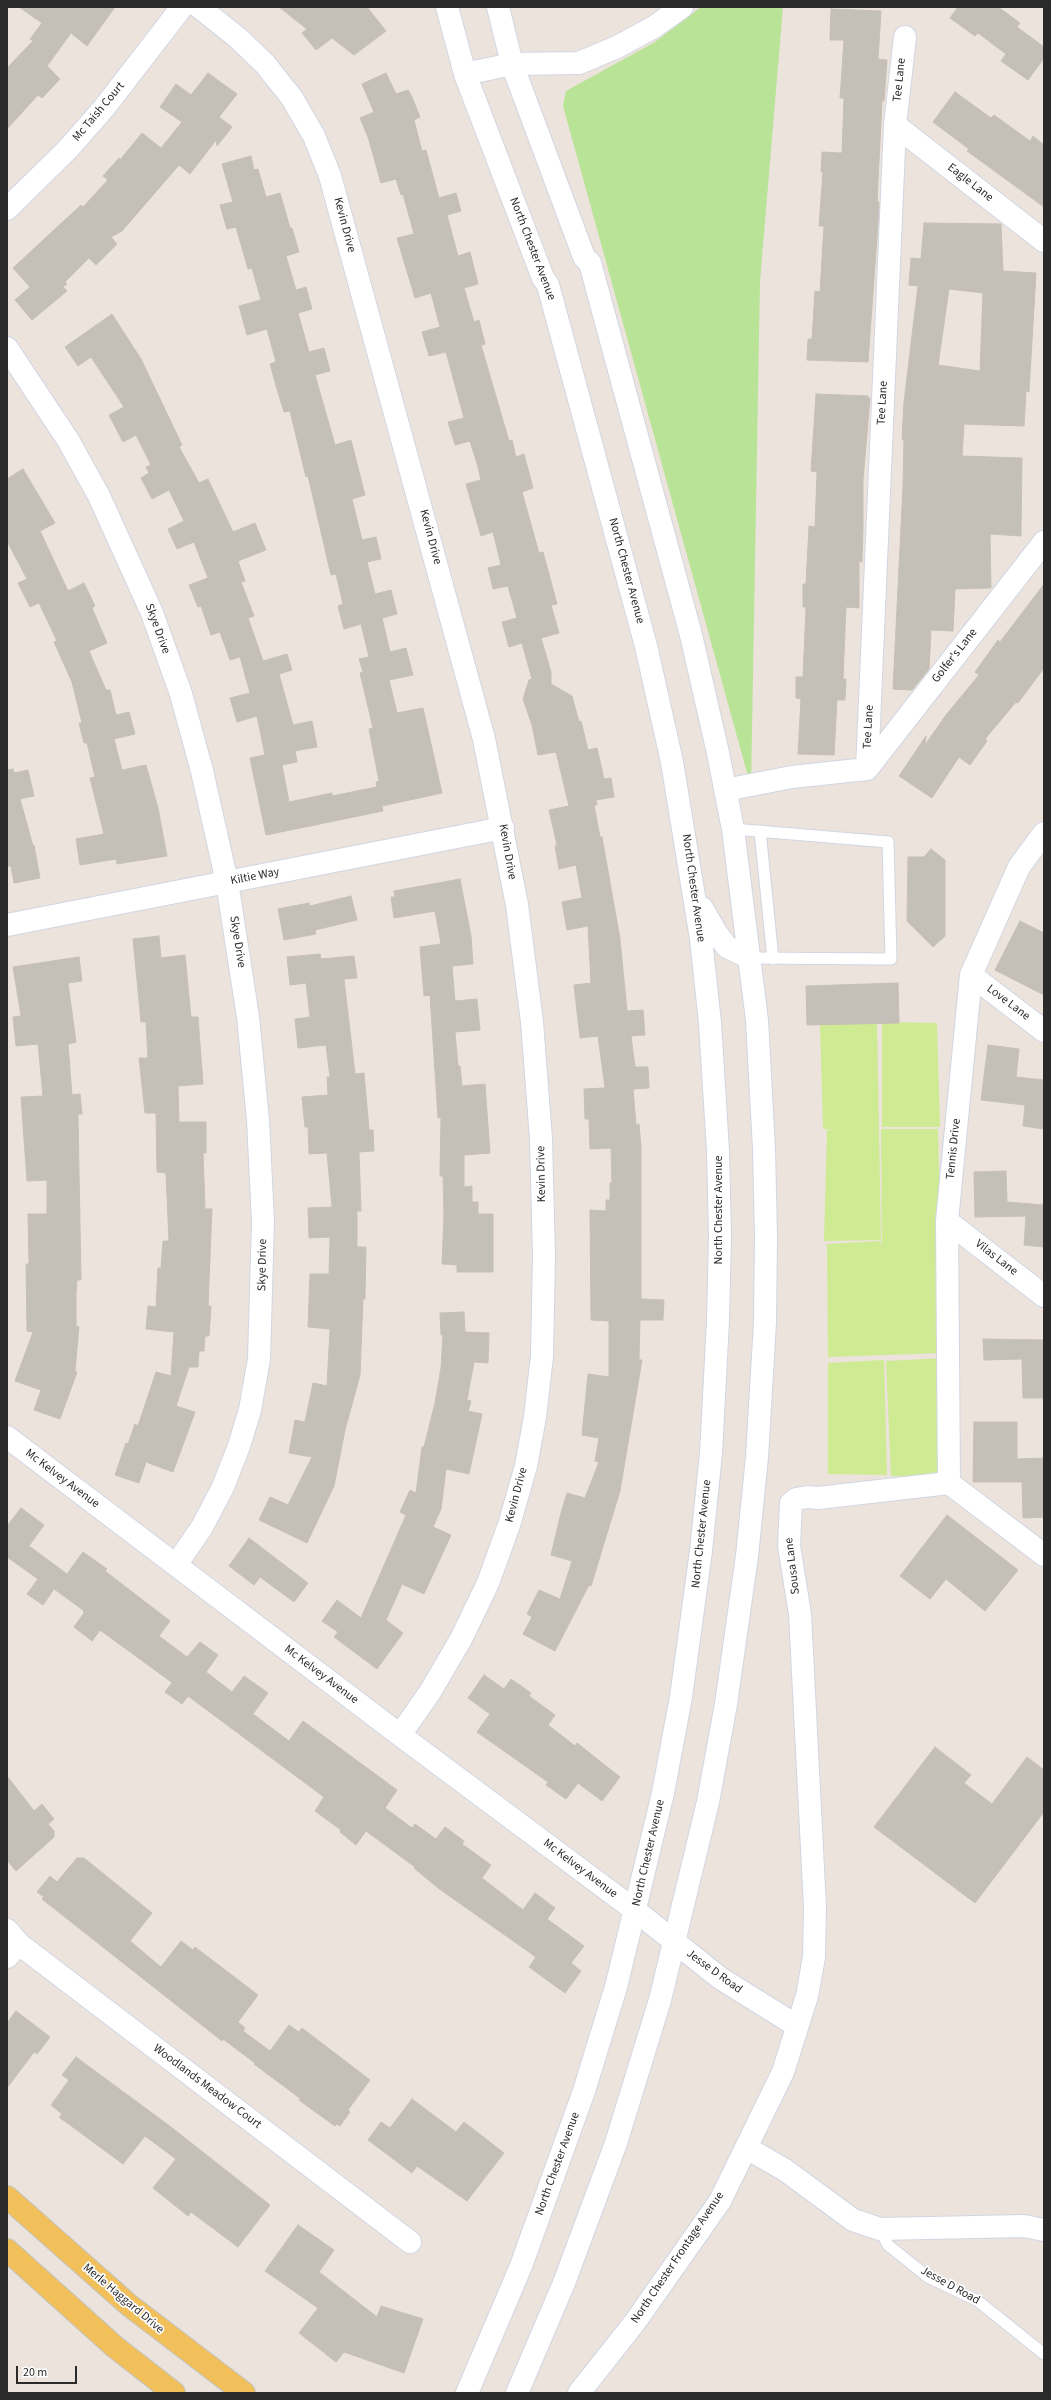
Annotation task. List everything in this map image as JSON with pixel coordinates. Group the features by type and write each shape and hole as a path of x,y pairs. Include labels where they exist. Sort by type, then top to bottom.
{"main road":[{"name":"Merle Haggard Drive","path":"7,2197 129,2306 244,2393"},
{"path":"7,2250 115,2347 174,2393"}],"street":[{"name":"Mc Taish Court","path":"7,209 68,149 98,114 182,7"},
{"name":"Kevin Drive","path":"199,7 238,38 265,64 292,98 314,136 330,176 484,740 503,828 516,905 532,1022 541,1139 544,1256 541,1364 535,1417 526,1466 509,1525 488,1583 461,1638 430,1692 400,1735"},
{"name":"North Chester Avenue","path":"447,7 465,74 543,278 548,285 646,646 672,762 694,894 710,1023 718,1150 719,1313 711,1453 702,1551 681,1697 663,1793 636,1910 616,1987 584,2091 521,2266 467,2393"},
{"path":"498,7 512,64 584,257 590,263 691,635 733,829 750,958 757,1027 764,1149 766,1220 764,1322 757,1457 747,1556 726,1704 708,1802 660,2000 616,2143 564,2283 517,2393"},
{"path":"465,74 512,64 579,63 617,47 654,27 682,7"},
{"name":"Tee Lane","path":"867,769 895,125 905,37"},
{"name":"Eagle Lane","path":"895,125 1044,241"},
{"name":"Skye Drive","path":"7,348 68,440 127,554 152,613 181,694 202,771 227,882 247,1010 258,1120 263,1222 262,1322 259,1359 250,1410 226,1480 202,1527 176,1565"},
{"name":"Golfer's Lane","path":"867,769 1044,542"},
{"path":"725,790 792,777 867,769"},
{"name":"Kiltie Way","path":"7,925 503,828"},
{"name":"Tennis Drive","path":"949,1483 947,1221 971,975 1019,867 1044,833"},
{"path":"694,894 717,934 727,947 750,958"},
{"name":"Love Lane","path":"971,975 1044,1031"},
{"name":"Vilas Lane","path":"947,1221 1044,1296"},
{"name":"Mc Kelvey Avenue","path":"7,1437 400,1735 636,1910"},
{"path":"949,1483 1044,1555"},
{"name":"Sousa Lane","path":"815,1907 800,1614 789,1546 791,1503 796,1499 808,1497 818,1498 949,1483"},
{"name":"North Chester Frontage Avenue","path":"579,2393 635,2322 720,2201 747,2148 783,2072 807,1996 814,1957 815,1907"},
{"name":"Jesse D Road","path":"636,1910 720,1978 797,2026"},
{"name":"Woodlands Meadow Court","path":"11,1944 410,2242"},
{"path":"747,2148 785,2170 854,2220 880,2230 1024,2226 1044,2230"}],"lane":[{"path":"733,829 888,842 891,959 750,958"},
{"path":"760,831 773,959"},
{"name":"Jesse D Road","path":"880,2230 888,2245 928,2278 978,2301 1044,2354"}],"green space":[{"path":"701,7 783,7 760,281 751,787 563,106 566,91 655,42"},
{"path":"877,1021 881,1240 824,1241 827,1130 838,1130 823,1129 820,1024"},
{"path":"882,1022 937,1023 940,1127 882,1127"},
{"path":"881,1129 938,1129 943,1353 828,1357 827,1244 881,1241 882,1251"},
{"path":"945,1358 943,1477 891,1476 886,1361"},
{"path":"884,1360 887,1475 828,1474 828,1363"}],"building":[{"path":"19,7 115,7 87,46 71,33 47,66 60,79 42,98 38,95 7,129 7,68 33,41 30,39 42,23"},
{"path":"279,7 367,7 386,31 354,55 332,38 316,50 302,33 307,29"},
{"path":"958,7 998,7 1020,23 1017,27 1044,47 1044,58 1028,80 1001,61 1006,54 978,33 975,36 950,18"},
{"path":"831,9 881,11 878,59 887,60 884,101 882,101 877,202 879,202 879,209 868,362 807,360 808,339 812,339 815,291 820,292 824,226 819,226 823,172 821,172 822,152 842,153 844,98 840,98 844,40 830,40"},
{"path":"208,73 237,94 219,117 232,127 217,146 216,140 190,174 179,165 122,231 111,237 117,244 96,265 89,258 65,282 67,284 63,287 67,291 32,320 15,300 30,287 13,268 81,205 83,207 108,180 103,176 119,158 120,160 142,133 161,148 182,122 160,107 176,84 191,95"},
{"path":"386,73 396,94 408,90 412,97 420,117 414,120 422,151 426,150 439,198 456,193 461,211 447,215 458,256 470,252 478,284 464,288 474,322 479,320 485,344 481,345 509,441 512,440 516,457 524,454 533,488 522,492 539,553 543,552 557,604 551,605 559,633 541,638 551,672 551,684 572,696 579,722 581,721 588,750 597,748 604,779 611,778 614,797 596,800 597,805 594,805 600,837 602,837 620,939 627,1011 643,1010 645,1035 631,1036 635,1067 648,1067 649,1088 633,1089 636,1125 639,1124 641,1147 641,1299 664,1300 663,1320 640,1320 639,1360 642,1360 620,1491 591,1586 589,1585 555,1651 523,1634 532,1617 527,1614 539,1590 560,1599 572,1561 551,1555 561,1513 567,1493 585,1498 599,1462 595,1461 599,1438 582,1435 588,1374 609,1377 609,1321 591,1320 590,1210 606,1211 606,1200 610,1200 610,1183 612,1183 611,1148 590,1149 589,1119 585,1119 584,1089 605,1088 598,1036 580,1038 574,985 591,983 588,926 567,930 562,902 582,898 576,865 559,869 555,846 557,845 549,810 569,806 556,752 538,755 532,725 523,699 529,680 532,679 522,643 509,647 502,622 517,618 508,586 493,589 488,568 501,565 493,532 481,536 466,484 481,480 478,467 470,441 455,445 448,422 464,418 446,352 429,356 422,332 440,327 431,293 415,298 397,238 414,234 403,194 401,195 396,179 381,183 368,137 360,118 374,112 362,84"},
{"path":"955,92 991,118 994,115 1030,141 1033,136 1044,145 1044,207 967,151 969,149 933,122"},
{"path":"251,156 254,170 258,169 266,197 280,193 290,228 292,228 299,252 286,256 296,290 306,287 312,309 298,313 309,352 324,348 330,371 315,375 335,445 351,440 365,495 352,499 362,540 376,537 381,559 367,562 375,594 391,590 397,614 382,618 390,652 406,648 413,675 389,680 397,713 423,708 442,793 382,806 383,811 266,835 250,758 265,755 257,716 237,722 230,698 250,693 240,657 230,660 220,632 211,635 201,606 198,607 189,585 208,578 194,542 177,549 168,529 184,521 169,490 152,499 141,478 149,473 146,467 151,465 136,435 123,442 109,415 124,407 91,357 78,366 65,347 112,314 141,359 182,445 179,447 199,483 208,479 233,532 255,523 266,550 238,561 245,581 241,582 254,616 248,618 263,661 287,654 292,670 279,674 293,725 312,721 317,747 295,751 297,762 282,765 289,802 332,793 332,796 377,787 376,782 379,781 369,729 373,728 360,673 363,672 359,659 369,657 361,624 344,629 338,606 343,604 336,574 331,575 308,476 306,477 290,411 284,412 277,389 270,364 276,362 267,329 247,335 239,306 261,300 252,268 248,269 236,227 227,229 220,205 233,202 222,164"},
{"path":"924,223 1001,224 1003,271 1036,273 1029,392 1026,391 1024,426 964,424 962,456 1022,458 1021,536 990,534 991,588 955,589 953,631 931,630 929,669 912,690 893,689 903,486 904,440 902,439 904,402 918,286 909,285 911,258 921,259","holes":["949,289 983,293 980,371 938,365"]},
{"path":"816,394 868,396 868,398 870,398 863,480 862,562 859,561 859,608 846,607 843,679 846,679 845,700 837,700 834,755 798,754 801,699 796,698 796,677 803,677 806,607 803,607 803,584 806,584 809,526 815,527 817,472 811,471"},
{"path":"23,469 55,523 40,531 68,591 84,583 95,606 92,608 107,643 89,651 106,690 110,690 116,715 129,712 135,734 114,739 122,770 146,765 158,808 167,856 117,864 116,859 80,865 76,839 104,834 90,778 95,777 87,743 84,743 79,723 82,723 72,682 54,642 57,641 39,603 30,607 18,583 27,579 7,541 7,479"},
{"path":"1044,584 1044,668 1018,703 1016,702 985,739 987,741 970,765 959,757 932,798 899,776 926,736 925,745 946,715 979,675 975,672 998,640 1000,642"},
{"path":"13,769 14,773 28,770 34,796 20,799 33,846 34,845 40,878 14,883 11,866 7,866 7,770"},
{"path":"931,849 945,860 945,936 933,947 907,921 908,857 924,857"},
{"path":"460,879 471,936 473,964 452,966 455,1001 477,999 480,1030 455,1032 458,1066 460,1066 462,1086 485,1084 490,1153 464,1155 464,1187 472,1186 472,1202 478,1202 478,1214 493,1214 493,1272 457,1272 457,1265 442,1264 444,1215 443,1176 440,1176 441,1117 438,1118 430,995 424,996 420,947 441,944 435,911 394,918 391,897 395,897 394,891"},
{"path":"351,896 357,920 315,930 316,934 284,940 278,909 309,903 310,906"},
{"path":"1020,921 1044,933 1044,995 995,970"},
{"path":"159,936 161,958 185,955 191,1017 198,1017 203,1084 178,1086 179,1122 206,1122 206,1153 203,1153 205,1209 212,1209 208,1306 211,1306 209,1336 205,1336 204,1351 199,1351 198,1367 189,1367 176,1406 195,1412 173,1472 146,1462 139,1483 115,1475 126,1443 128,1444 135,1424 138,1426 156,1372 171,1376 174,1332 146,1329 148,1306 156,1307 158,1268 161,1268 163,1241 169,1241 166,1173 157,1172 156,1113 145,1113 139,1058 148,1058 146,1022 141,1022 133,939"},
{"path":"320,954 321,959 354,956 357,978 344,979 355,1074 364,1073 369,1130 373,1130 374,1151 359,1152 361,1211 357,1211 357,1247 366,1247 365,1299 363,1299 360,1375 345,1430 334,1486 307,1543 259,1520 270,1497 288,1505 312,1457 289,1453 295,1420 305,1422 313,1383 327,1386 330,1329 308,1327 310,1274 329,1274 330,1237 309,1238 308,1208 332,1207 327,1153 309,1154 308,1127 305,1127 302,1097 328,1095 327,1077 330,1077 326,1045 298,1048 295,1019 310,1017 306,983 290,985 287,957"},
{"path":"79,957 82,981 68,983 76,1042 68,1044 72,1095 80,1094 82,1114 78,1114 81,1280 77,1280 76,1294 76,1326 79,1327 75,1371 77,1372 60,1419 34,1410 41,1390 15,1381 33,1332 27,1331 26,1264 29,1264 28,1214 47,1214 47,1180 27,1181 21,1097 43,1096 38,1044 16,1046 13,1017 21,1016 13,967"},
{"path":"898,983 899,1023 807,1025 806,986"},
{"path":"988,1045 1019,1049 1016,1077 1044,1080 1044,1129 1023,1126 1025,1105 981,1100"},
{"path":"1006,1171 1007,1202 1044,1205 1044,1247 1024,1245 1026,1216 975,1217 974,1172"},
{"path":"464,1312 465,1332 489,1333 488,1363 474,1362 467,1400 471,1401 468,1411 482,1414 469,1474 446,1469 441,1509 433,1527 451,1535 424,1594 402,1584 386,1620 403,1633 377,1669 334,1637 338,1632 322,1621 337,1600 361,1618 406,1515 400,1512 410,1490 416,1493 422,1447 424,1447 435,1403 441,1368 443,1335 441,1335 440,1313"},
{"path":"983,1339 1044,1340 1044,1398 1023,1398 1022,1359 984,1360"},
{"path":"974,1422 1017,1422 1017,1459 1044,1458 1044,1517 1023,1518 1022,1482 973,1482"},
{"path":"21,1508 44,1525 29,1546 67,1574 83,1552 107,1569 105,1571 170,1621 159,1636 187,1657 200,1642 218,1655 206,1672 232,1692 244,1676 268,1693 253,1714 289,1741 303,1721 397,1790 385,1808 412,1828 415,1824 436,1839 445,1827 464,1841 462,1844 491,1865 482,1878 523,1910 535,1893 555,1908 547,1919 584,1946 571,1963 581,1971 565,1993 529,1967 536,1957 438,1888 414,1868 415,1867 366,1831 356,1845 340,1832 341,1830 315,1811 324,1797 188,1696 182,1704 165,1692 172,1683 170,1681 100,1630 92,1641 74,1627 84,1613 83,1610 54,1589 43,1605 27,1594 38,1579 7,1557 7,1526"},
{"path":"947,1515 1018,1570 985,1611 946,1579 930,1599 900,1576"},
{"path":"249,1538 308,1583 294,1602 260,1577 254,1585 229,1566"},
{"path":"484,1675 504,1689 511,1679 531,1693 529,1696 555,1715 548,1725 575,1746 577,1743 620,1777 602,1801 578,1783 566,1799 546,1785 548,1782 477,1732 490,1714 468,1698"},
{"path":"935,1747 971,1775 964,1783 992,1804 1027,1757 1044,1770 1044,1812 975,1903 874,1827"},
{"path":"7,1776 34,1811 42,1804 54,1819 48,1824 54,1831 54,1837 16,1871 7,1860"},
{"path":"77,1858 84,1858 152,1913 130,1941 161,1967 181,1941 193,1950 195,1947 258,1995 238,2022 245,2028 243,2031 270,2051 289,2025 299,2032 302,2028 370,2080 348,2110 350,2112 340,2126 337,2124 335,2126 299,2100 301,2099 223,2039 222,2041 42,1899 44,1897 37,1892 50,1876 57,1882"},
{"path":"16,2011 50,2037 37,2054 34,2052 7,2088 7,2023"},
{"path":"76,2057 171,2127 270,2205 238,2247 191,2212 188,2216 153,2188 176,2159 145,2136 123,2164 59,2117 62,2114 51,2105 69,2080 62,2075"},
{"path":"412,2099 456,2132 464,2122 504,2153 467,2201 417,2166 412,2173 368,2140 381,2122 390,2128"},
{"path":"298,2225 334,2250 319,2272 377,2317 381,2306 423,2319 404,2373 344,2352 336,2362 299,2333 318,2308 265,2271"}]}
